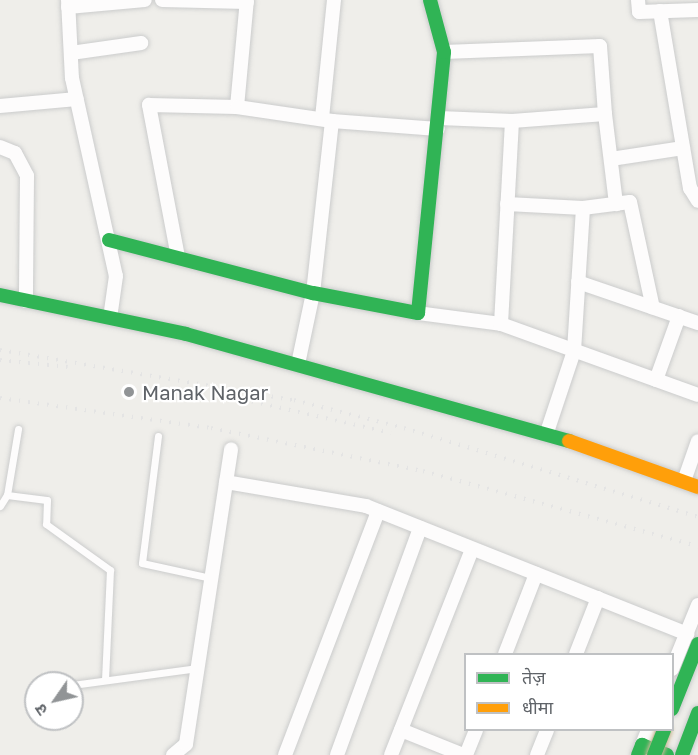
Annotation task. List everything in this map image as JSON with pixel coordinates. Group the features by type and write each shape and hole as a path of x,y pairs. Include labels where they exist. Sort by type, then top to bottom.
{"main road":[{"path":"110,240 313,294 418,313 439,124 444,52 430,0"},
{"path":"0,295 110,318 298,364 547,432 698,487"},
{"path":"674,704 698,644"},
{"path":"682,755 698,713"},
{"path":"654,755 663,731"},
{"path":"640,750 667,755"}],"street":[{"path":"110,318 116,276 110,240 77,99 68,4 145,0"},
{"path":"162,0 247,1 237,106"},
{"path":"298,364 313,294 334,0"},
{"path":"638,0 639,12 698,10"},
{"path":"660,11 690,188 698,201"},
{"path":"71,52 141,44"},
{"path":"444,52 600,46 605,114 616,204"},
{"path":"0,106 77,99"},
{"path":"178,257 149,105 237,106 327,120 439,124 512,122 605,114"},
{"path":"501,324 512,122"},
{"path":"0,147 15,153 27,176 26,301"},
{"path":"611,159 683,148"},
{"path":"507,204 583,208 630,202 653,308"},
{"path":"547,432 574,351 583,208"},
{"path":"578,282 698,323"},
{"path":"418,313 501,324 698,395"},
{"path":"656,380 679,316"},
{"path":"684,482 698,441"},
{"path":"173,755 186,744 231,448"},
{"path":"226,482 378,511 687,634"},
{"path":"285,755 378,511"},
{"path":"337,755 420,528"},
{"path":"391,755 472,549"},
{"path":"505,653 536,574"},
{"path":"576,653 598,598"},
{"path":"674,664 698,605"},
{"path":"401,730 464,755 475,731"},
{"path":"537,755 546,731"},
{"path":"640,750 647,731"}],"lane":[{"path":"0,506 7,495 18,429"},
{"path":"158,436 142,563 211,578"},
{"path":"7,495 47,500 46,524 110,570 105,680"},
{"path":"84,683 198,669"}],"railway":[{"path":"0,350 294,400 404,428 698,517"},
{"path":"0,360 68,367"},
{"path":"224,395 391,433"},
{"path":"0,398 211,428 423,471 698,546"}],"traffic: fast":[{"path":"109,240 313,293 418,313 444,52 430,0"},
{"path":"0,295 186,334 569,441"},
{"path":"674,704 698,644"},
{"path":"682,755 698,713"},
{"path":"654,755 664,731"},
{"path":"638,755 642,745 667,755"}],"traffic: slow":[{"path":"569,441 698,487"}],"place":[{"name":"Manak Nagar","path":"129,392"}]}
